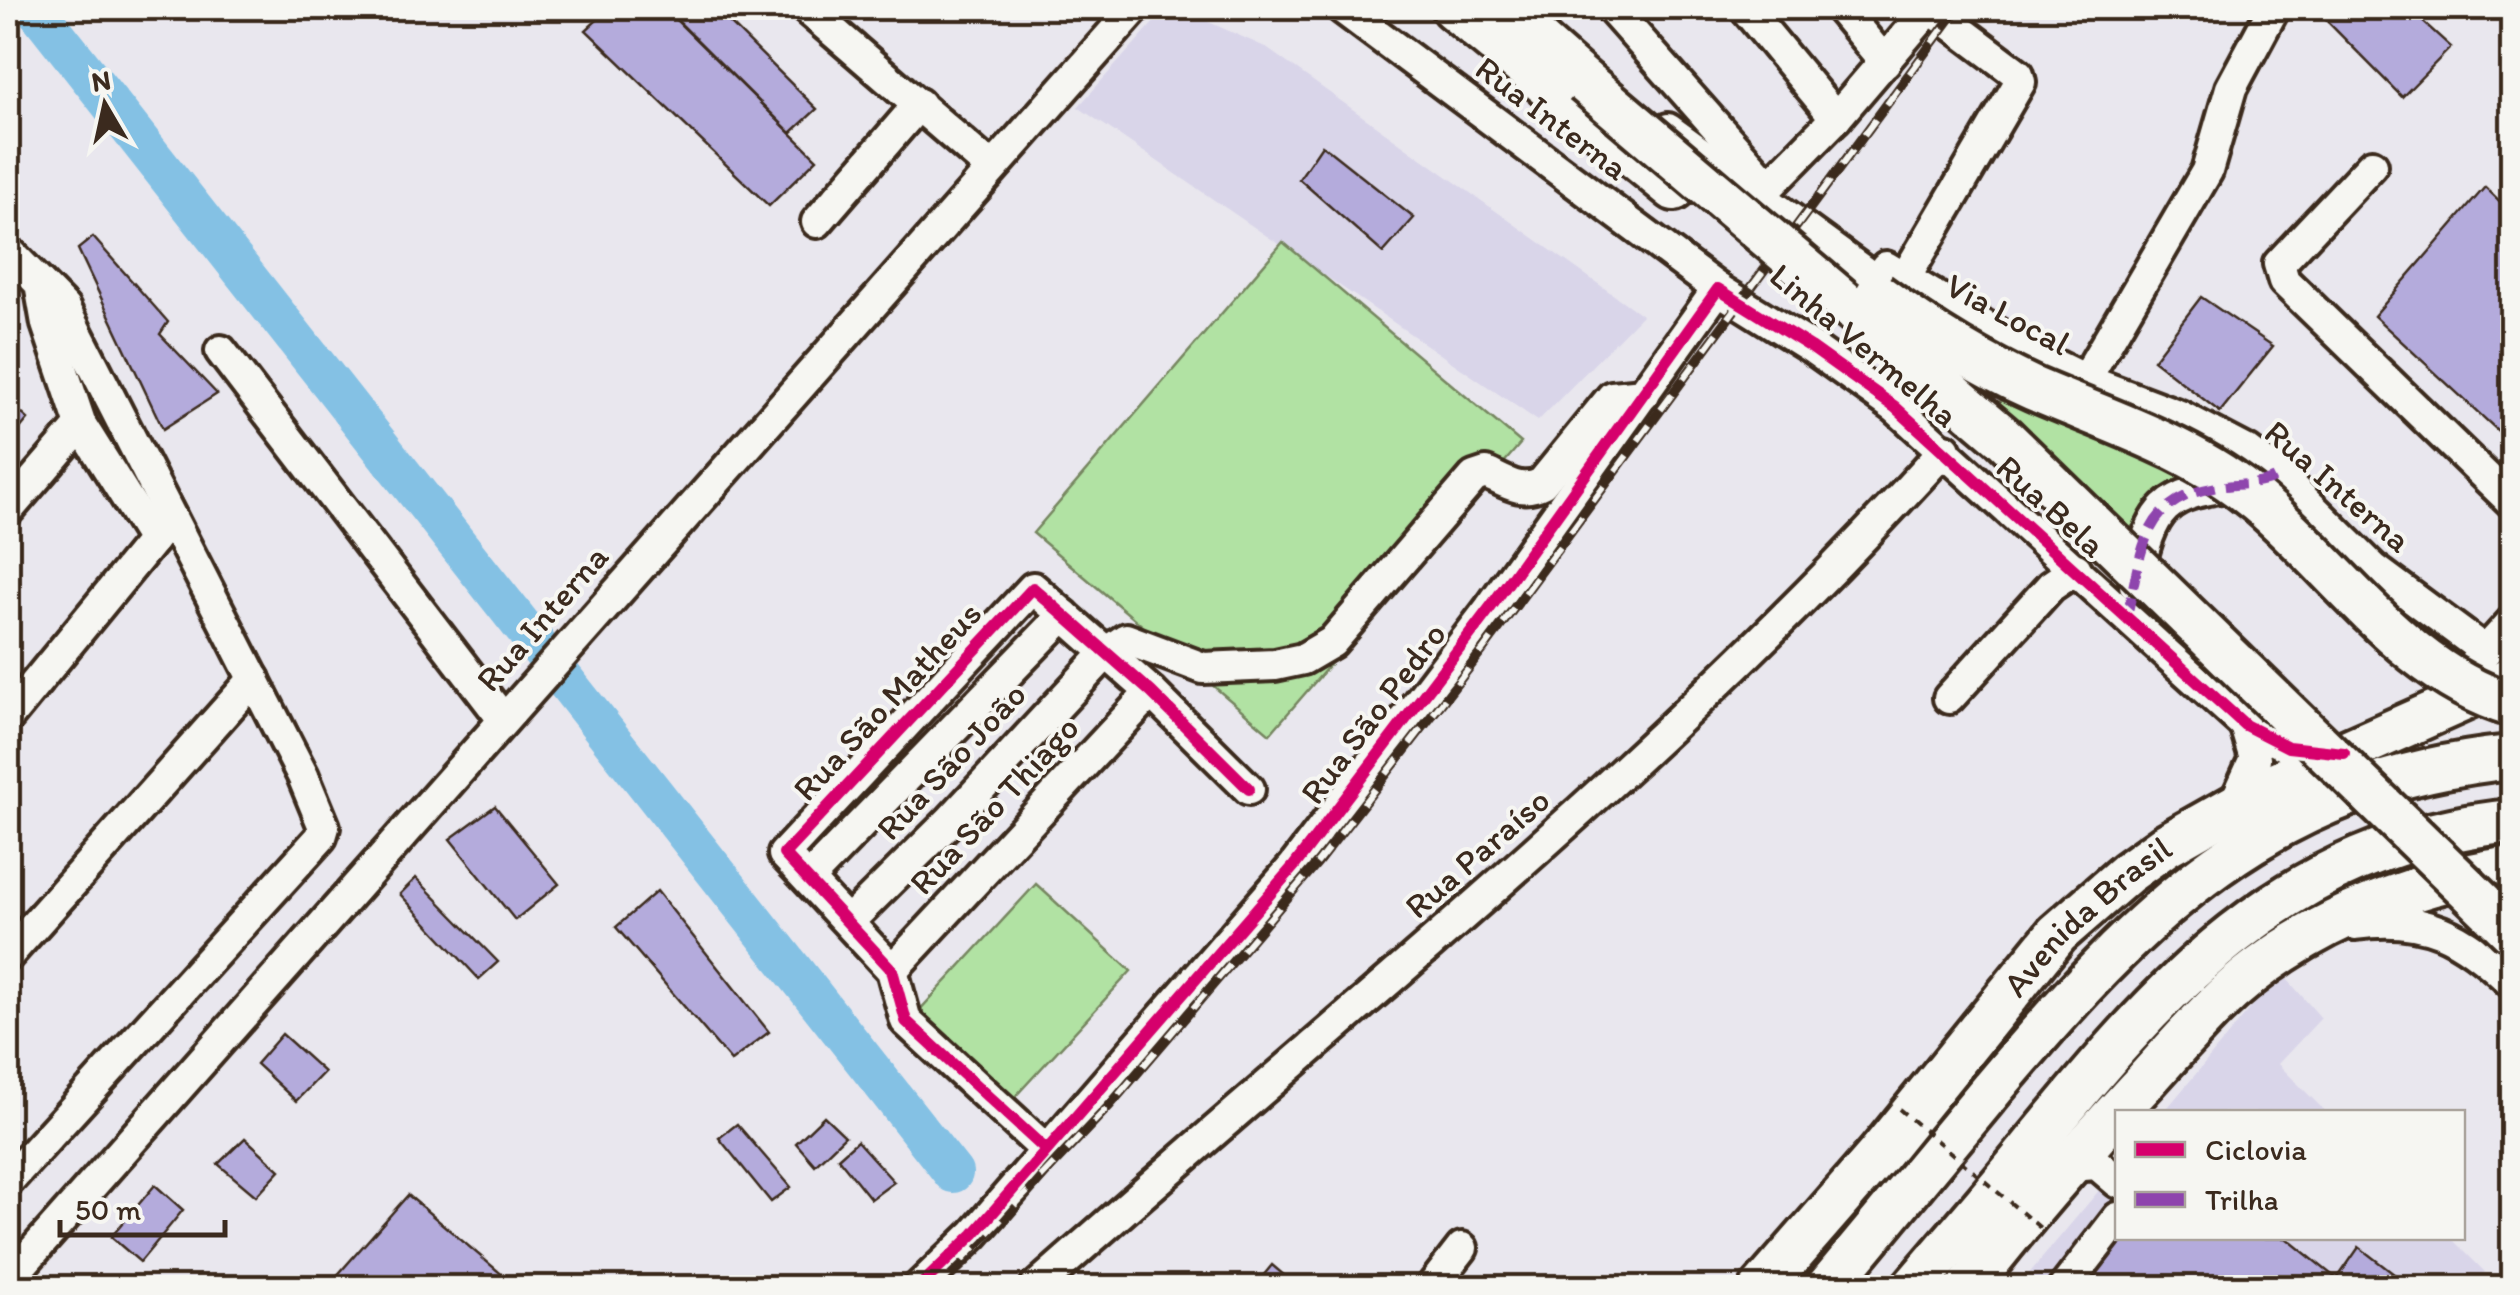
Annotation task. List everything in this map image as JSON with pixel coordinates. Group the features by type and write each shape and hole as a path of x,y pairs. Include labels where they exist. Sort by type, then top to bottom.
{"highway":[{"name":"Linha Vermelha","path":"1453,8 1585,120 1921,388 2512,957"},
{"name":"Linha Vermelha","path":"1501,8 1976,412 2512,932"},
{"path":"1585,82 1917,324 1988,366 2188,454 2224,476 2268,510 2428,662 2468,686 2512,705"},
{"name":"Avenida Brasil","path":"1762,1288 1878,1155 2057,934 2127,873 2234,806 2426,718 2489,666"},
{"name":"Avenida Brasil","path":"1827,1288 2107,956 2204,872 2281,825 2326,804 2432,771 2512,757"},
{"path":"1913,1288 2157,999 2235,930 2355,861 2450,832 2512,822"},
{"path":"2120,1110 2214,1008 2264,966 2322,928 2444,879 2512,868"},
{"path":"1878,1155 1903,1149 2078,955 2204,872"},
{"path":"1968,1288 2115,1116"}],"street":[{"path":"806,8 990,167"},
{"name":"Rua Interna","path":"8,1280 990,167 1135,8"},
{"name":"Rua Interna","path":"1342,8 1718,290"},
{"name":"Via Local","path":"1518,8 1667,128 1888,291 1994,356 2197,444 2265,479"},
{"name":"Rua Interna","path":"1612,8 1742,160 1770,185 1904,280 1994,334 2085,380 2180,416 2247,452 2265,479 2489,666"},
{"path":"1745,8 1836,118"},
{"path":"1840,8 1885,62"},
{"path":"1770,185 1836,118 1930,8 2018,74 2020,82 1904,280"},
{"path":"2085,380 2207,171 2231,88 2274,8"},
{"path":"818,222 918,104"},
{"path":"2372,165 2279,264 2284,281 2512,502"},
{"path":"8,251 64,308 162,529"},
{"path":"8,1181 320,837 324,827 254,680 162,529 81,425 47,324 40,284"},
{"name":"Rua São Pedro","path":"918,1288 974,1234 1294,866 1396,736 1718,290"},
{"name":"Rua Bela","path":"1718,290 1811,347 1945,450 2245,725 2288,747 2344,753"},
{"path":"221,351 503,719"},
{"path":"1107,652 1126,639 1203,668 1275,666 1303,660 1332,642 1474,477 1486,473 1520,489 1532,488 1542,482 1612,397 1644,394"},
{"path":"8,510 81,425"},
{"name":"Rua Paraíso","path":"1035,1288 1624,773 1863,540 1945,450"},
{"path":"2127,616 2146,533 2165,506 2192,490 2265,479"},
{"path":"8,717 162,529"},
{"path":"1949,698 2051,586 2076,569"},
{"name":"Rua São Matheus","path":"808,879 784,854 1033,588 1064,615"},
{"path":"1046,1150 906,1021 892,970 808,879 1064,615 1151,692 1250,789"},
{"path":"2489,666 2512,622"},
{"name":"Rua São João","path":"848,922 1107,652"},
{"path":"8,954 254,680"},
{"name":"Rua São Thiago","path":"892,970 1151,692"},
{"path":"2234,806 2255,759 2245,725"},
{"path":"2322,928 2396,918 2438,930 2484,956 2512,983"},
{"path":"2069,1166 2097,1164 2115,1179"},
{"path":"2064,1288 2115,1222"},
{"path":"1432,1288 1462,1248"}],"path":[{"path":"1899,1110 2044,1231"}],"shaded area":[{"path":"1193,15 1265,47 1642,315 1538,421 1078,107 1155,21"},
{"path":"2281,972 2321,1018 2278,1064 2324,1110 2166,1110"},
{"path":"2115,1171 2115,1240 2453,1240 2485,1272 2468,1288 2017,1288"}],"green space":[{"path":"1283,242 1521,443 1270,734 1033,533"},
{"path":"2009,396 2189,473 2124,534 1994,405"},
{"path":"1036,884 1131,971 1012,1100 917,1013"}],"building":[{"path":"610,8 664,8 817,159 769,206 586,30"},
{"path":"684,8 715,8 817,109 791,133 674,17"},
{"path":"2314,8 2408,8 2451,47 2402,97"},
{"path":"1322,145 1414,218 1383,253 1299,179"},
{"path":"2485,187 2512,213 2512,444 2374,316"},
{"path":"93,237 168,322 160,334 217,394 163,429 78,249"},
{"path":"2201,297 2273,346 2220,412 2153,360"},
{"path":"8,401 28,419 8,443"},
{"path":"495,806 559,884 515,920 450,839"},
{"path":"416,878 498,962 479,979 400,894"},
{"path":"657,891 769,1032 731,1061 616,927"},
{"path":"282,1034 324,1072 296,1101 256,1064"},
{"path":"824,1116 845,1136 815,1165 796,1143"},
{"path":"737,1124 791,1187 771,1202 719,1138"},
{"path":"245,1138 280,1170 256,1196 218,1164"},
{"path":"857,1141 894,1182 871,1199 838,1158"},
{"path":"155,1185 183,1210 140,1262 111,1237"},
{"path":"408,1195 518,1288 346,1288 335,1278"},
{"path":"2116,1240 2288,1240 2337,1279 2359,1247 2412,1288 2076,1288"},
{"path":"1272,1265 1299,1288 1253,1288"}],"waterway":[{"path":"35,8 953,1173"}],"railway":[{"path":"936,1288 1110,1105 1318,862 1483,650 1958,8"}],"marked path":[{"path":"2127,616 2143,547 2162,513 2198,492 2260,483 2279,475"}],"cycle path":[{"path":"918,1288 974,1234 1294,866 1490,608 1718,289 1811,347 1895,407 2245,725 2288,747 2344,753"},
{"path":"1046,1150 906,1021 892,970 784,854 1033,588 1151,692 1249,789"}]}
